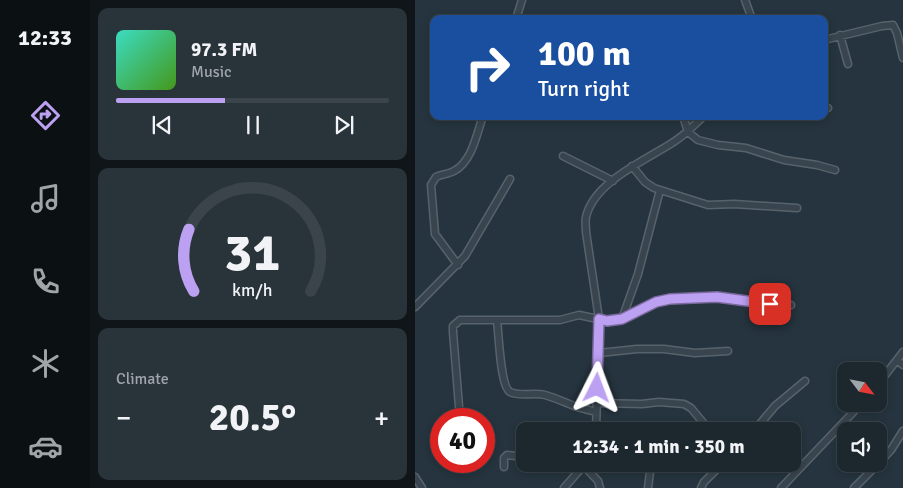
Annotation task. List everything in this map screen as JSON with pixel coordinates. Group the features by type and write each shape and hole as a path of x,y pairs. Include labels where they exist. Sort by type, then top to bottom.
{"street":[{"path":"517,15 522,0"},
{"path":"745,0 751,15"},
{"path":"828,39 893,25 897,33 903,58"},
{"path":"840,35 848,64"},
{"path":"458,264 450,252 437,240 432,218 431,185 436,177 452,172 463,164 471,150 482,120"},
{"path":"684,120 688,132 698,140 718,145 745,148 784,160 835,170"},
{"path":"596,422 599,319 586,218 589,207 597,195 632,166 688,132 700,120"},
{"path":"563,156 613,181"},
{"path":"632,166 645,182 659,190 708,205 734,204 797,208"},
{"path":"415,307 458,264 482,228 509,178"},
{"path":"622,319 638,274 659,190"},
{"path":"459,408 453,326 460,320 560,320 579,315 607,321 622,319 656,302 670,299 717,297 791,305"},
{"path":"497,321 503,378 508,391 545,395 560,399 576,407 596,412"},
{"path":"599,353 637,349 664,349 695,353 728,351"},
{"path":"887,373 903,352"},
{"path":"897,360 903,365"},
{"path":"761,422 775,406 805,381"},
{"path":"596,403 642,404 659,402 684,404 691,408 703,422"},
{"path":"781,488 853,412"},
{"path":"887,454 903,431"},
{"path":"504,467 504,458 507,455 516,456"},
{"path":"564,488 579,472"},
{"path":"591,472 598,481 600,488"},
{"path":"648,488 650,472"},
{"path":"701,488 714,472"},
{"path":"854,488 869,472"},
{"path":"415,477 422,488"}],"route":[{"path":"597,388 599,319 607,321 622,319 656,302 670,299 717,297 770,304"}]}
